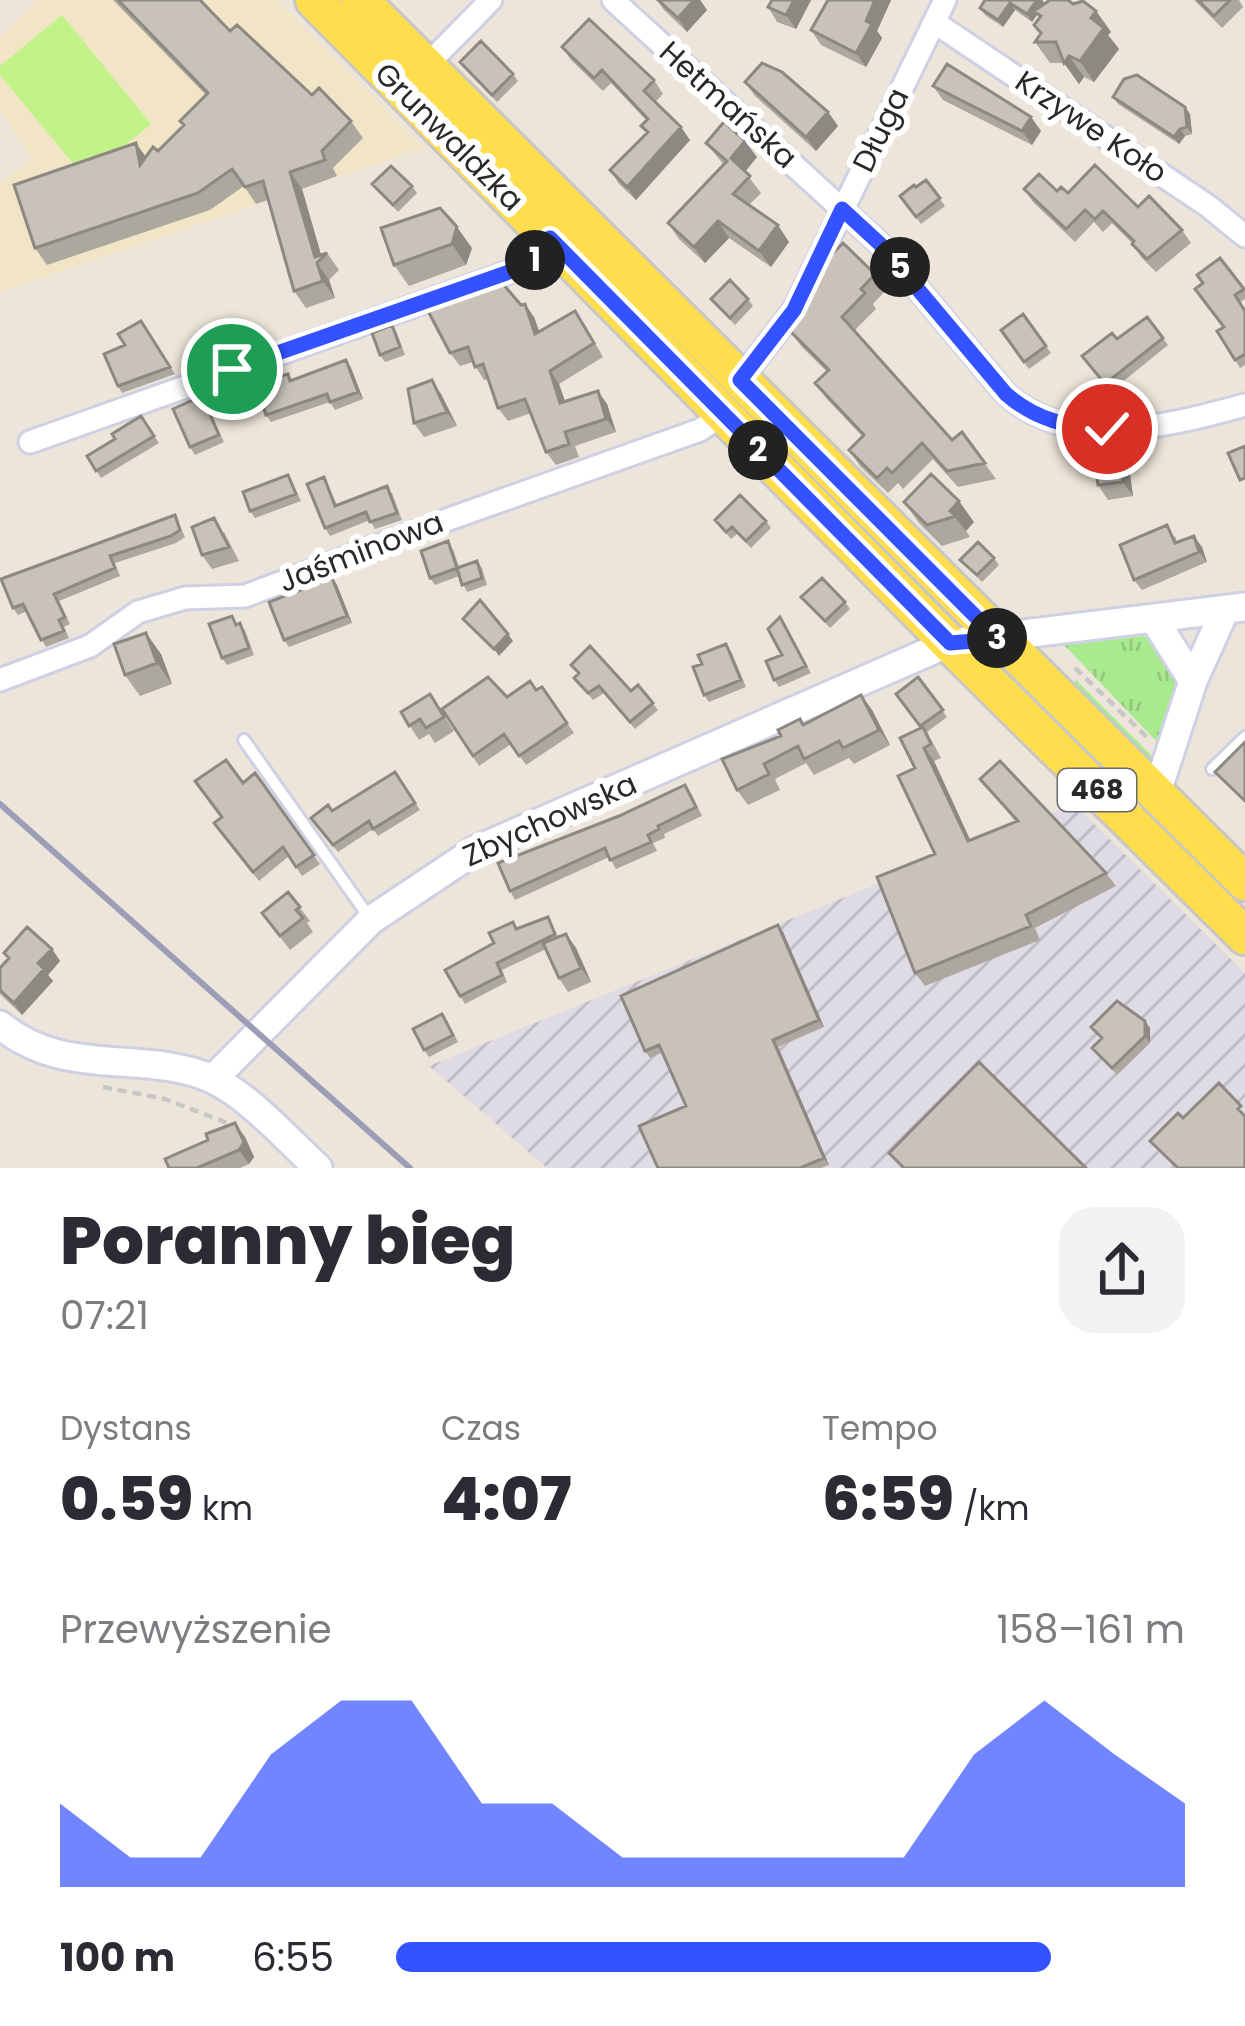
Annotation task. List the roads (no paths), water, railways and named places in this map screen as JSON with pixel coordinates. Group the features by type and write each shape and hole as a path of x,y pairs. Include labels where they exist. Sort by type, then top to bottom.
{"main road":[{"name":"Grunwaldzka","path":"314,0 1245,936"},
{"name":"Grunwaldzka","path":"360,0 998,639 1164,775 1245,882"}],"street":[{"path":"426,66 491,0"},
{"name":"Hetmańska","path":"613,0 842,209"},
{"name":"Długa","path":"740,380 794,310 945,0"},
{"name":"Krzywe Koło","path":"934,22 1208,206 1245,236"},
{"path":"842,209 880,244 1006,394 1027,412 1061,425 1107,429 1166,423 1245,405"},
{"path":"29,442 532,264 550,238"},
{"name":"Jaśminowa","path":"0,680 89,646 138,612 185,598 245,596 700,430 722,415"},
{"path":"1164,775 1193,681 1235,609"},
{"name":"Zbychowska","path":"213,1079 370,920 476,850 950,643 1235,609"},
{"path":"1154,619 1193,681"},
{"path":"2,1029 63,1055 213,1079 318,1168"}],"lane":[{"path":"1212,769 1245,737"},
{"path":"244,740 370,920"}],"railway":[{"path":"0,804 410,1168"}]}
